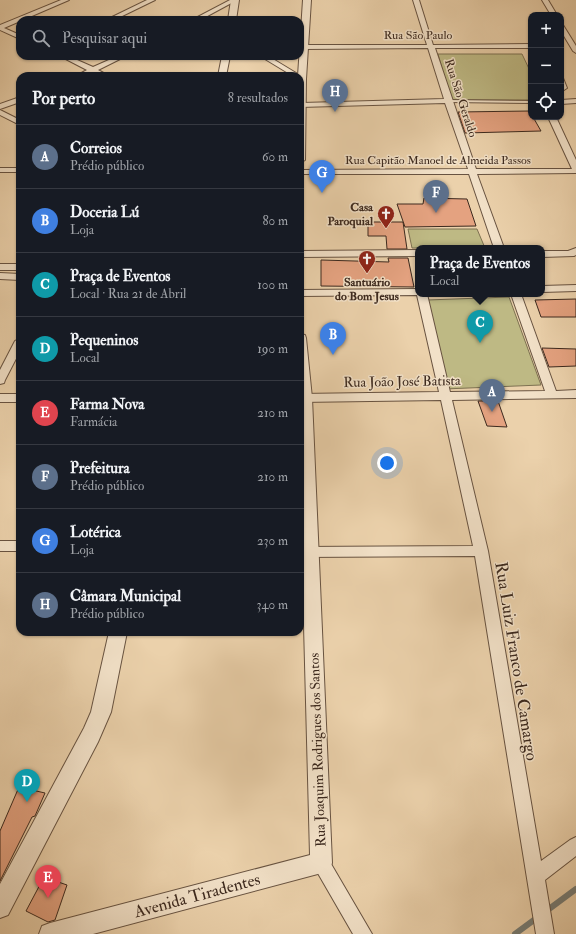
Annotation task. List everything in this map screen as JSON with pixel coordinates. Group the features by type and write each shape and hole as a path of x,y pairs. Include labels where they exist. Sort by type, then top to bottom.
{"street":[{"path":"27,16 66,0"},
{"path":"119,16 152,0"},
{"path":"203,16 235,0"},
{"path":"233,16 235,0"},
{"path":"304,53 307,0"},
{"name":"Rua São Geraldo","path":"416,0 432,46 448,101 498,245"},
{"path":"545,0 552,12"},
{"path":"0,27 16,20"},
{"path":"0,27 16,35"},
{"path":"564,31 573,47"},
{"name":"Rua São Paulo","path":"305,47 528,46"},
{"path":"72,60 98,72"},
{"path":"104,66 105,60"},
{"path":"89,72 115,60"},
{"path":"223,72 225,60"},
{"path":"270,60 291,72"},
{"path":"301,72 303,60"},
{"path":"0,107 16,101"},
{"path":"304,105 448,101"},
{"path":"564,102 576,101"},
{"path":"0,112 16,121"},
{"path":"553,120 576,168"},
{"path":"0,170 16,170"},
{"name":"Rua Capitão Manoel de Almeida Passos","path":"304,172 576,171"},
{"path":"304,254 415,253"},
{"path":"545,254 574,253"},
{"path":"0,267 16,267"},
{"path":"0,276 16,277"},
{"path":"545,288 576,288"},
{"path":"304,293 415,292"},
{"name":"Rua Luiz Franco de Camargo","path":"423,297 481,552 545,934"},
{"path":"517,297 551,393"},
{"path":"0,380 16,349"},
{"name":"Rua João José Batista","path":"304,398 551,393 576,394"},
{"path":"0,398 16,398"},
{"name":"Rua Joaquim Rodrigues dos Santos","path":"304,501 305,552 321,863 363,934"},
{"path":"0,546 16,546"},
{"path":"305,552 481,552"},
{"path":"0,907 91,734 101,712 117,636"},
{"path":"535,876 576,846"},
{"name":"Avenida Tiradentes","path":"50,934 321,863"}],"lane":[{"path":"448,101 528,102"}],"shaded area":[{"path":"438,54 522,54 528,67 528,100 451,100"},
{"path":"408,229 477,229 484,245 415,245 415,248 412,248"},
{"path":"509,297 541,385 444,389 427,300"}],"building":[{"path":"528,111 528,120 535,120 541,131 465,133 458,112"},
{"path":"424,198 467,199 476,226 405,227 397,204 423,204"},
{"name":"Casa Paroquial","path":"368,222 403,222 407,249 387,249 386,236 368,236"},
{"name":"Santuário do Bom Jesus","path":"388,258 408,258 414,287 321,286 321,260 389,262"},
{"path":"576,299 576,317 541,317 535,300"},
{"path":"542,348 576,349 576,366 549,367"},
{"path":"478,401 498,401 507,427 487,426"},
{"path":"19,787 45,793 35,816 32,817 0,881 0,831"},
{"path":"44,877 67,885 55,920 48,922 26,911"}],"waterway":[{"path":"545,912 576,889"},
{"path":"515,934 538,917"}],"place":[{"name":"Câmara Municipal","path":"335,112"},
{"name":"Lotérica","path":"322,193"},
{"name":"Prefeitura","path":"436,213"},
{"name":"Casa Paroquial","path":"386,229"},
{"name":"Santuário do Bom Jesus","path":"367,274"},
{"name":"Praça de Eventos","path":"480,343"},
{"name":"Doceria Lú","path":"333,355"},
{"name":"Correios","path":"492,412"},
{"name":"Pequeninos","path":"27,802"},
{"name":"Farma Nova","path":"48,898"}]}
